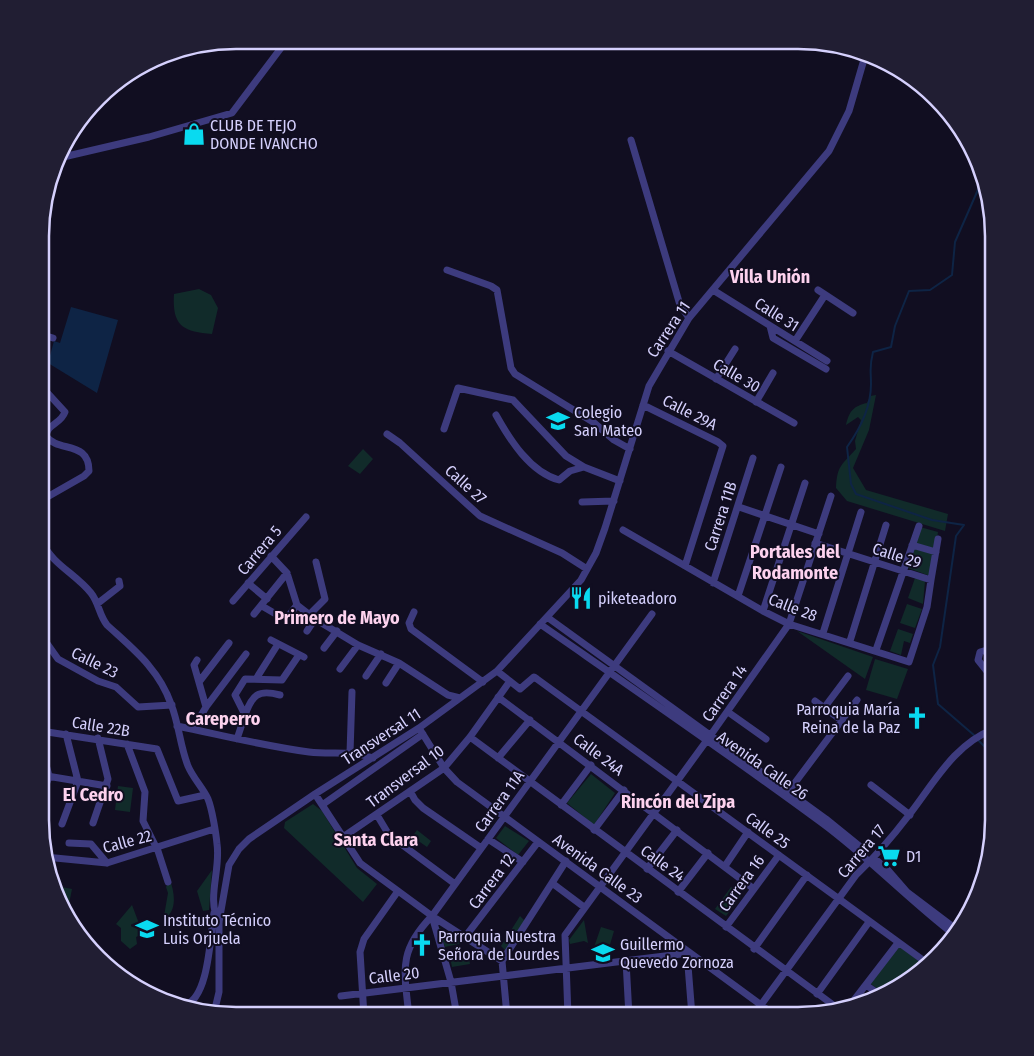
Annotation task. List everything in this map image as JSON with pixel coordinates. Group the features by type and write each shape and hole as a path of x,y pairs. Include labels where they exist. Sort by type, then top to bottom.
{"street":[{"path":"67,156 149,137 232,113 279,49"},
{"name":"Carrera 11","path":"529,636 567,596 596,553 649,386 668,351 689,318 829,151 849,111 864,61"},
{"path":"631,140 680,305 689,318"},
{"path":"448,270 497,290 512,368 515,374 593,422 614,440 630,448"},
{"name":"Calle 31","path":"713,290 828,361"},
{"path":"818,290 853,313"},
{"path":"795,341 825,295"},
{"path":"770,326 773,338 826,369"},
{"path":"49,337 53,338"},
{"path":"716,379 735,348"},
{"name":"Calle 30","path":"668,351 794,423"},
{"path":"756,402 773,373"},
{"path":"444,429 458,388 504,396 514,400 566,456 584,467 620,481"},
{"path":"49,395 65,412 61,420 49,429"},
{"name":"Calle 29A","path":"643,405 718,442 722,446 685,566"},
{"path":"496,415 511,442 547,476 559,480 570,472 584,467"},
{"name":"Calle 27","path":"387,434 400,443 480,516 562,553 587,569"},
{"path":"49,440 73,447 87,459 89,471 84,476 49,496"},
{"name":"Carrera 11B","path":"713,583 753,458"},
{"path":"738,596 781,467"},
{"path":"762,611 805,483"},
{"name":"Carrera 14","path":"566,968 565,935 728,712 789,624 831,496"},
{"path":"582,502 614,501"},
{"path":"738,507 819,534"},
{"path":"823,633 861,512"},
{"name":"Carrera 5","path":"233,601 306,516"},
{"path":"850,641 886,525"},
{"path":"876,650 919,526"},
{"name":"Calle 28","path":"623,530 762,611 789,624 850,641 909,662 927,607 931,580"},
{"name":"Calle 29","path":"815,543 931,580 938,539"},
{"path":"912,545 936,552"},
{"path":"49,554 52,559 89,591 97,604 101,617 107,625 153,668 172,705 188,764 208,799 218,860 214,913 203,982 196,998 190,1002"},
{"path":"271,556 287,573 297,604 312,616 358,645 398,663 448,696 460,698"},
{"path":"307,631 312,616 325,599 316,562"},
{"path":"254,614 287,573"},
{"path":"97,604 120,586 119,580"},
{"path":"248,583 267,599"},
{"path":"287,618 297,604"},
{"path":"262,606 274,613"},
{"path":"414,612 409,623 411,629 483,682"},
{"name":"Carrera 11A","path":"407,1007 404,968 408,948 417,931 432,916 652,614"},
{"name":"Avenida Calle 26","path":"548,617 612,669 872,860"},
{"name":"Avenida Calle 26","path":"540,624 612,669"},
{"path":"324,648 337,631"},
{"name":"Transversal 11","path":"219,922 229,864 239,849 249,839 315,794 421,731 460,698 497,671 529,636"},
{"path":"245,715 235,695 245,679 282,680 302,656 275,642 256,679"},
{"path":"199,682 229,643"},
{"path":"340,669 358,645"},
{"name":"Calle 23","path":"49,646 58,659 98,681 116,688 138,707 172,705"},
{"path":"985,651 980,652 978,660 985,669"},
{"path":"193,729 206,707 246,654"},
{"path":"366,676 381,654"},
{"path":"197,660 194,665 206,707"},
{"path":"386,683 398,663"},
{"path":"497,671 510,681"},
{"path":"824,708 848,676"},
{"name":"Calle 25","path":"510,681 520,689 534,677 922,960"},
{"name":"Transversal 10","path":"344,837 444,768 470,738 510,681"},
{"path":"350,753 352,692"},
{"path":"238,739 250,701 254,696 262,693 280,695"},
{"name":"Calle 24A","path":"498,697 654,812 754,889"},
{"path":"788,792 856,700"},
{"path":"815,701 841,720"},
{"path":"728,712 766,739"},
{"path":"498,758 530,720"},
{"path":"177,726 322,754 358,753 373,758"},
{"path":"322,805 421,731"},
{"name":"Avenida Calle 23","path":"421,731 444,768 457,782 600,886 755,1007"},
{"name":"Calle 22B","path":"49,732 98,738 157,749 178,801 204,795"},
{"name":"Carrera 17","path":"761,1007 856,875 872,860 910,814 952,757 980,734 985,732"},
{"path":"62,824 78,781 66,734"},
{"path":"93,822 108,779 98,738"},
{"name":"Calle 24","path":"470,738 754,949 832,1004"},
{"name":"Avenida Calle 26","path":"708,739 788,792 872,860"},
{"path":"126,744 145,792 144,821 168,882"},
{"path":"561,805 591,765"},
{"path":"49,776 107,786"},
{"path":"871,785 910,814"},
{"path":"594,830 624,790"},
{"path":"410,791 423,808 481,848"},
{"path":"315,794 360,863 432,916 502,961"},
{"path":"377,815 389,834 455,884"},
{"name":"Calle 22","path":"52,858 108,863 214,829"},
{"path":"647,869 677,830"},
{"path":"725,866 748,832"},
{"path":"488,839 523,862"},
{"name":"Carrera 12","path":"465,937 538,842"},
{"path":"69,843 91,844 108,863"},
{"path":"678,892 708,853"},
{"name":"Carrera 16","path":"726,927 779,855"},
{"path":"872,860 887,869 907,892 952,926"},
{"path":"872,860 912,902 949,931"},
{"path":"507,1007 505,976 502,961 566,861"},
{"path":"754,949 806,875"},
{"path":"552,883 584,907"},
{"path":"363,1007 360,952 364,938 398,891"},
{"path":"214,913 219,922 219,992 216,1006"},
{"path":"432,916 451,982 455,1007"},
{"path":"817,994 870,922"},
{"path":"856,998 898,943"},
{"path":"688,953 690,1007"},
{"name":"Calle 20","path":"341,996 688,953"},
{"path":"626,961 629,1007"},
{"path":"566,968 568,1007"},
{"path":"866,984 875,991"}],"green space":[{"path":"199,289 211,295 218,308 212,334 186,329 177,320 174,294"},
{"path":"876,395 869,430 853,468 866,490 948,514 945,531 847,501 836,488 839,470 856,449 855,441 861,420 858,417 846,425 852,410 867,403 870,396"},
{"path":"363,449 373,459 360,474 348,466"},
{"path":"920,527 938,532 935,551 914,545"},
{"path":"914,548 934,554 930,576 908,568"},
{"path":"915,578 925,581 923,604 908,598"},
{"path":"907,604 922,609 915,628 900,623"},
{"path":"898,629 913,634 910,643 904,641 901,655 890,651"},
{"path":"797,631 873,657 865,679"},
{"path":"875,659 908,669 897,699 866,690"},
{"path":"591,774 615,793 594,825 567,803"},
{"path":"118,786 133,788 130,812 115,810"},
{"path":"313,804 322,811 357,868 377,884 363,902 284,828 285,822"},
{"path":"505,826 529,841 518,855 496,838"},
{"path":"417,830 431,841 427,847 417,840 412,845 409,841"},
{"path":"212,870 209,910 203,911 197,891"},
{"path":"170,880 174,904 168,916 164,916 168,893 166,887"},
{"path":"61,887 72,889 69,905"},
{"path":"731,887 742,895 726,916 715,909"},
{"path":"132,905 143,934 136,937 137,944 130,949 121,941 121,928 116,924"},
{"path":"520,916 525,921 506,951 501,946"},
{"path":"584,920 588,943 584,941 570,944 569,940"},
{"path":"438,927 463,943 445,947"},
{"path":"601,927 614,931 607,955 593,950"},
{"path":"900,946 920,962 902,976 878,990 870,983"},
{"path":"468,954 470,964 452,967 450,957"}],"water":[{"path":"71,307 118,320 97,393 49,364 54,341 60,343"}],"waterway":[{"path":"975,736 938,704 933,665 940,647 956,536 964,525 932,520 856,494 851,484 847,447 867,409 871,393 873,352 891,347 895,326 909,291 930,290 952,275 955,242 979,188"},
{"path":"978,740 985,747"}],"place":[{"name":"CLUB DE TEJO DONDE IVANCHO","path":"194,134"},
{"name":"Colegio San Mateo","path":"558,421"},
{"name":"piketeadoro","path":"581,598"},
{"name":"Parroquia María Reina de la Paz","path":"917,718"},
{"name":"D1","path":"889,856"},
{"name":"Instituto Técnico Luis Orjuela","path":"147,929"},
{"name":"Parroquia Nuestra Señora de Lourdes","path":"422,945"},
{"name":"Guillermo Quevedo Zornoza","path":"603,953"}],"district":[{"name":"Villa Unión","path":"770,277"},
{"name":"Portales del Rodamonte","path":"795,562"},
{"name":"Primero de Mayo","path":"337,618"},
{"name":"Careperro","path":"223,719"},
{"name":"El Cedro","path":"93,795"},
{"name":"Rincón del Zipa","path":"678,802"},
{"name":"Santa Clara","path":"376,840"}]}
